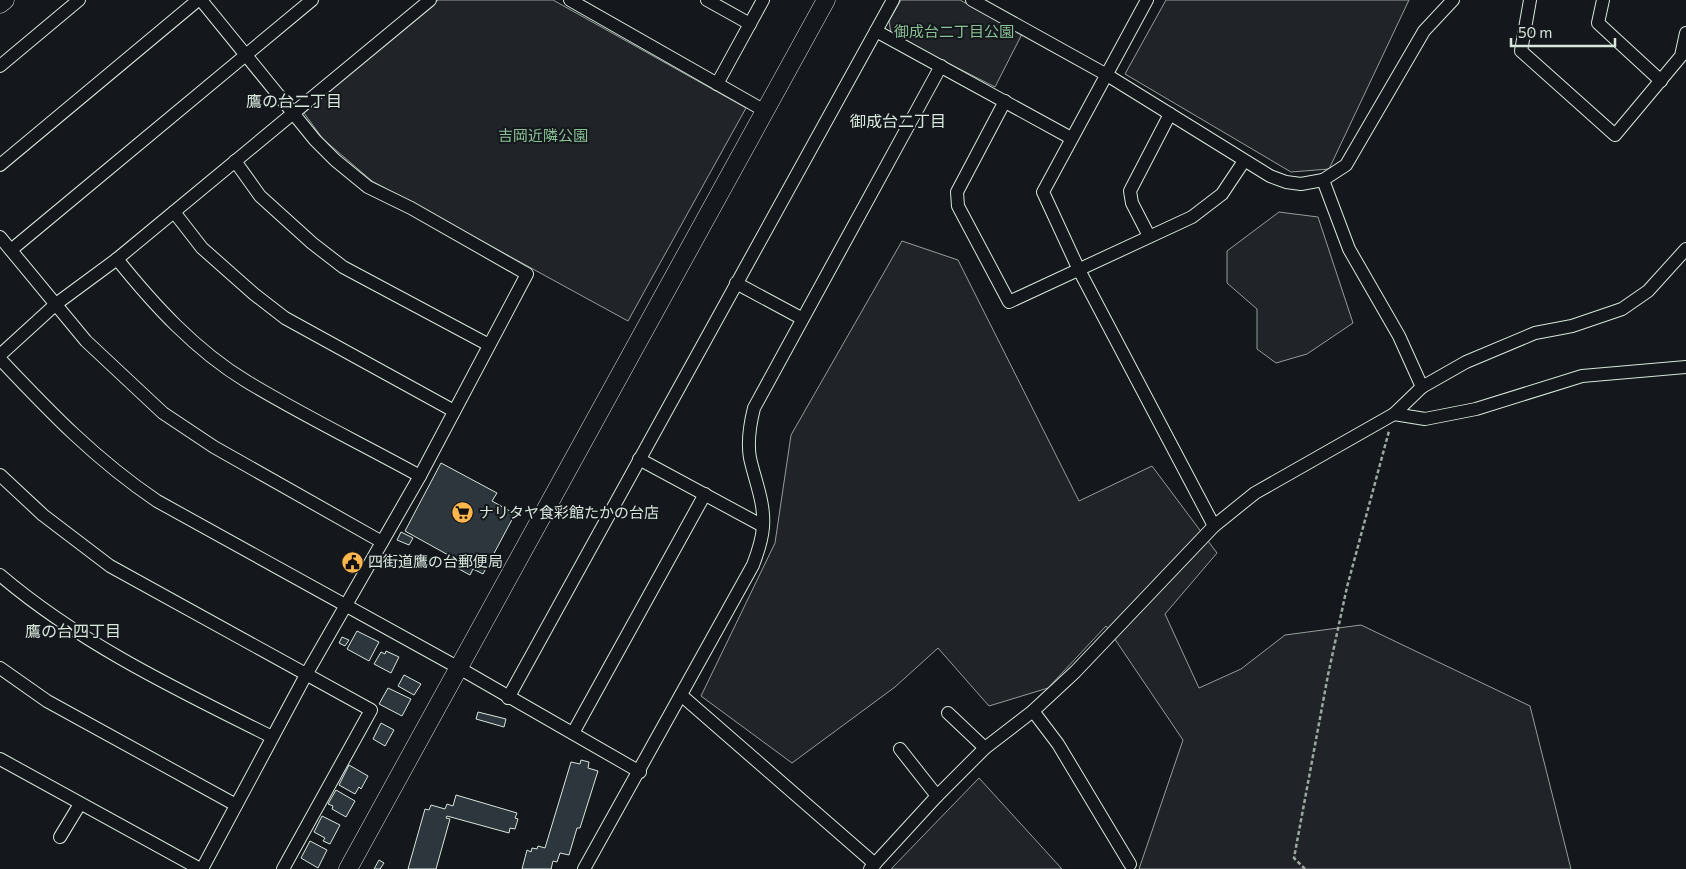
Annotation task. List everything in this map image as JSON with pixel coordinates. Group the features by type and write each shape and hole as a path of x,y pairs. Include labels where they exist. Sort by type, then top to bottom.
{"street":[{"path":"0,4 5,0"},
{"path":"0,66 79,0"},
{"path":"0,165 199,0 294,112 315,140 335,160 368,187 411,208 527,274 420,476 307,673 201,869 0,759"},
{"path":"11,250 312,0"},
{"path":"0,355 56,304 117,259 430,0"},
{"path":"570,0 765,111"},
{"path":"707,0 750,24"},
{"path":"717,84 763,0"},
{"path":"348,869 826,0"},
{"path":"508,698 893,0"},
{"path":"972,0 1107,75 1244,161 1286,182 1301,184 1323,180 1336,174 1354,156 1424,31 1453,0"},
{"path":"1147,0 1043,192 1078,270 1214,526"},
{"path":"1530,0 1521,51 1615,135 1661,82 1680,56 1686,32"},
{"path":"1603,0 1598,23 1661,82"},
{"path":"876,31 1071,138"},
{"path":"584,869 640,772 753,565 760,546 763,526 760,495 750,458 748,441 750,422 760,395 940,66"},
{"path":"1005,101 957,192 958,206 1009,302 1192,217 1209,206 1222,194 1244,161"},
{"path":"1149,236 1132,203 1130,191 1170,114"},
{"path":"235,161 260,196 312,243 343,267 489,345"},
{"path":"1323,180 1349,249 1399,336 1422,387"},
{"path":"174,212 202,248 254,294 285,318 454,411"},
{"path":"0,238 86,341 163,413 214,447 382,542"},
{"path":"681,695 873,866 937,796 985,748 1033,711 1075,672 1214,526 1255,493 1394,414 1422,387 1501,346 1535,333 1572,326 1622,309 1648,291 1686,249"},
{"path":"117,259 144,293 171,322 245,380 420,476"},
{"path":"736,282 801,318"},
{"path":"0,359 65,428 119,475 157,501 459,668 508,698 640,772"},
{"path":"1394,414 1425,419 1476,409 1582,376 1686,367"},
{"path":"639,459 763,526"},
{"path":"0,475 43,515 110,566 307,673 370,710 283,869"},
{"path":"573,733 705,494"},
{"path":"0,575 70,628 117,656 272,737"},
{"path":"0,668 46,701 236,805"},
{"path":"1033,711 1058,744 1130,864"},
{"path":"948,713 985,748"},
{"path":"900,749 937,796"},
{"path":"60,837 80,804"}],"path":[{"path":"1304,869 1294,858 1328,675 1347,587 1394,414"}],"green space":[{"name":"吉岡近隣公園","path":"438,0 553,0 746,108 628,321 372,181 323,139 304,113"},
{"name":"御成台二丁目公園","path":"901,0 960,0 1022,34 995,87 891,34 889,21"},
{"path":"1166,0 1409,0 1329,169 1291,172 1125,74"},
{"path":"1279,212 1318,217 1353,323 1307,354 1276,363 1257,349 1257,309 1227,283 1227,251"},
{"path":"902,241 958,260 1079,501 1152,466 1217,553 1165,614 1199,688 1241,669 1285,635 1361,625 1530,706 1571,869 1139,869 1183,740 1106,626 1048,688 989,706 938,648 895,687 792,763 701,696 775,543 791,435"},
{"path":"979,778 1062,869 891,869"}],"building":[{"path":"441,463 497,493 492,501 515,514 483,574 473,569 470,575 446,562 450,556 405,531"},
{"path":"401,532 413,538 409,545 397,540"},
{"path":"357,631 379,642 369,661 347,649"},
{"path":"342,637 349,640 345,646 339,643"},
{"path":"386,651 399,657 391,673 374,664 381,652 385,654"},
{"path":"404,675 421,684 414,695 398,686"},
{"path":"388,688 411,699 402,716 379,704"},
{"path":"478,712 506,719 504,727 476,719"},
{"path":"381,723 394,730 385,746 373,739"},
{"path":"581,760 589,762 588,768 598,771 580,828 577,828 569,855 560,853 557,862 553,861 551,869 522,869 527,850 531,852 532,848 537,849 538,846 545,848 571,762 580,764"},
{"path":"349,765 368,776 361,789 359,787 355,794 339,785"},
{"path":"336,790 355,801 346,817 332,809 333,806 328,804"},
{"path":"456,795 517,813 515,818 518,819 515,829 510,828 509,833 447,816 446,818 450,819 436,869 408,869 425,809 429,810 431,805 445,809 447,804 453,806"},
{"path":"322,816 340,825 330,844 323,841 325,838 314,832"},
{"path":"310,841 327,850 318,868 301,858"},
{"path":"379,860 384,863 380,869 374,869"}],"place":[{"name":"ナリタヤ食彩館たかの台店","path":"463,513"},
{"name":"四街道鷹の台郵便局","path":"352,562"}],"district":[{"name":"鷹の台二丁目","path":"294,101"},
{"name":"御成台二丁目","path":"898,121"},
{"name":"鷹の台四丁目","path":"73,631"}]}
